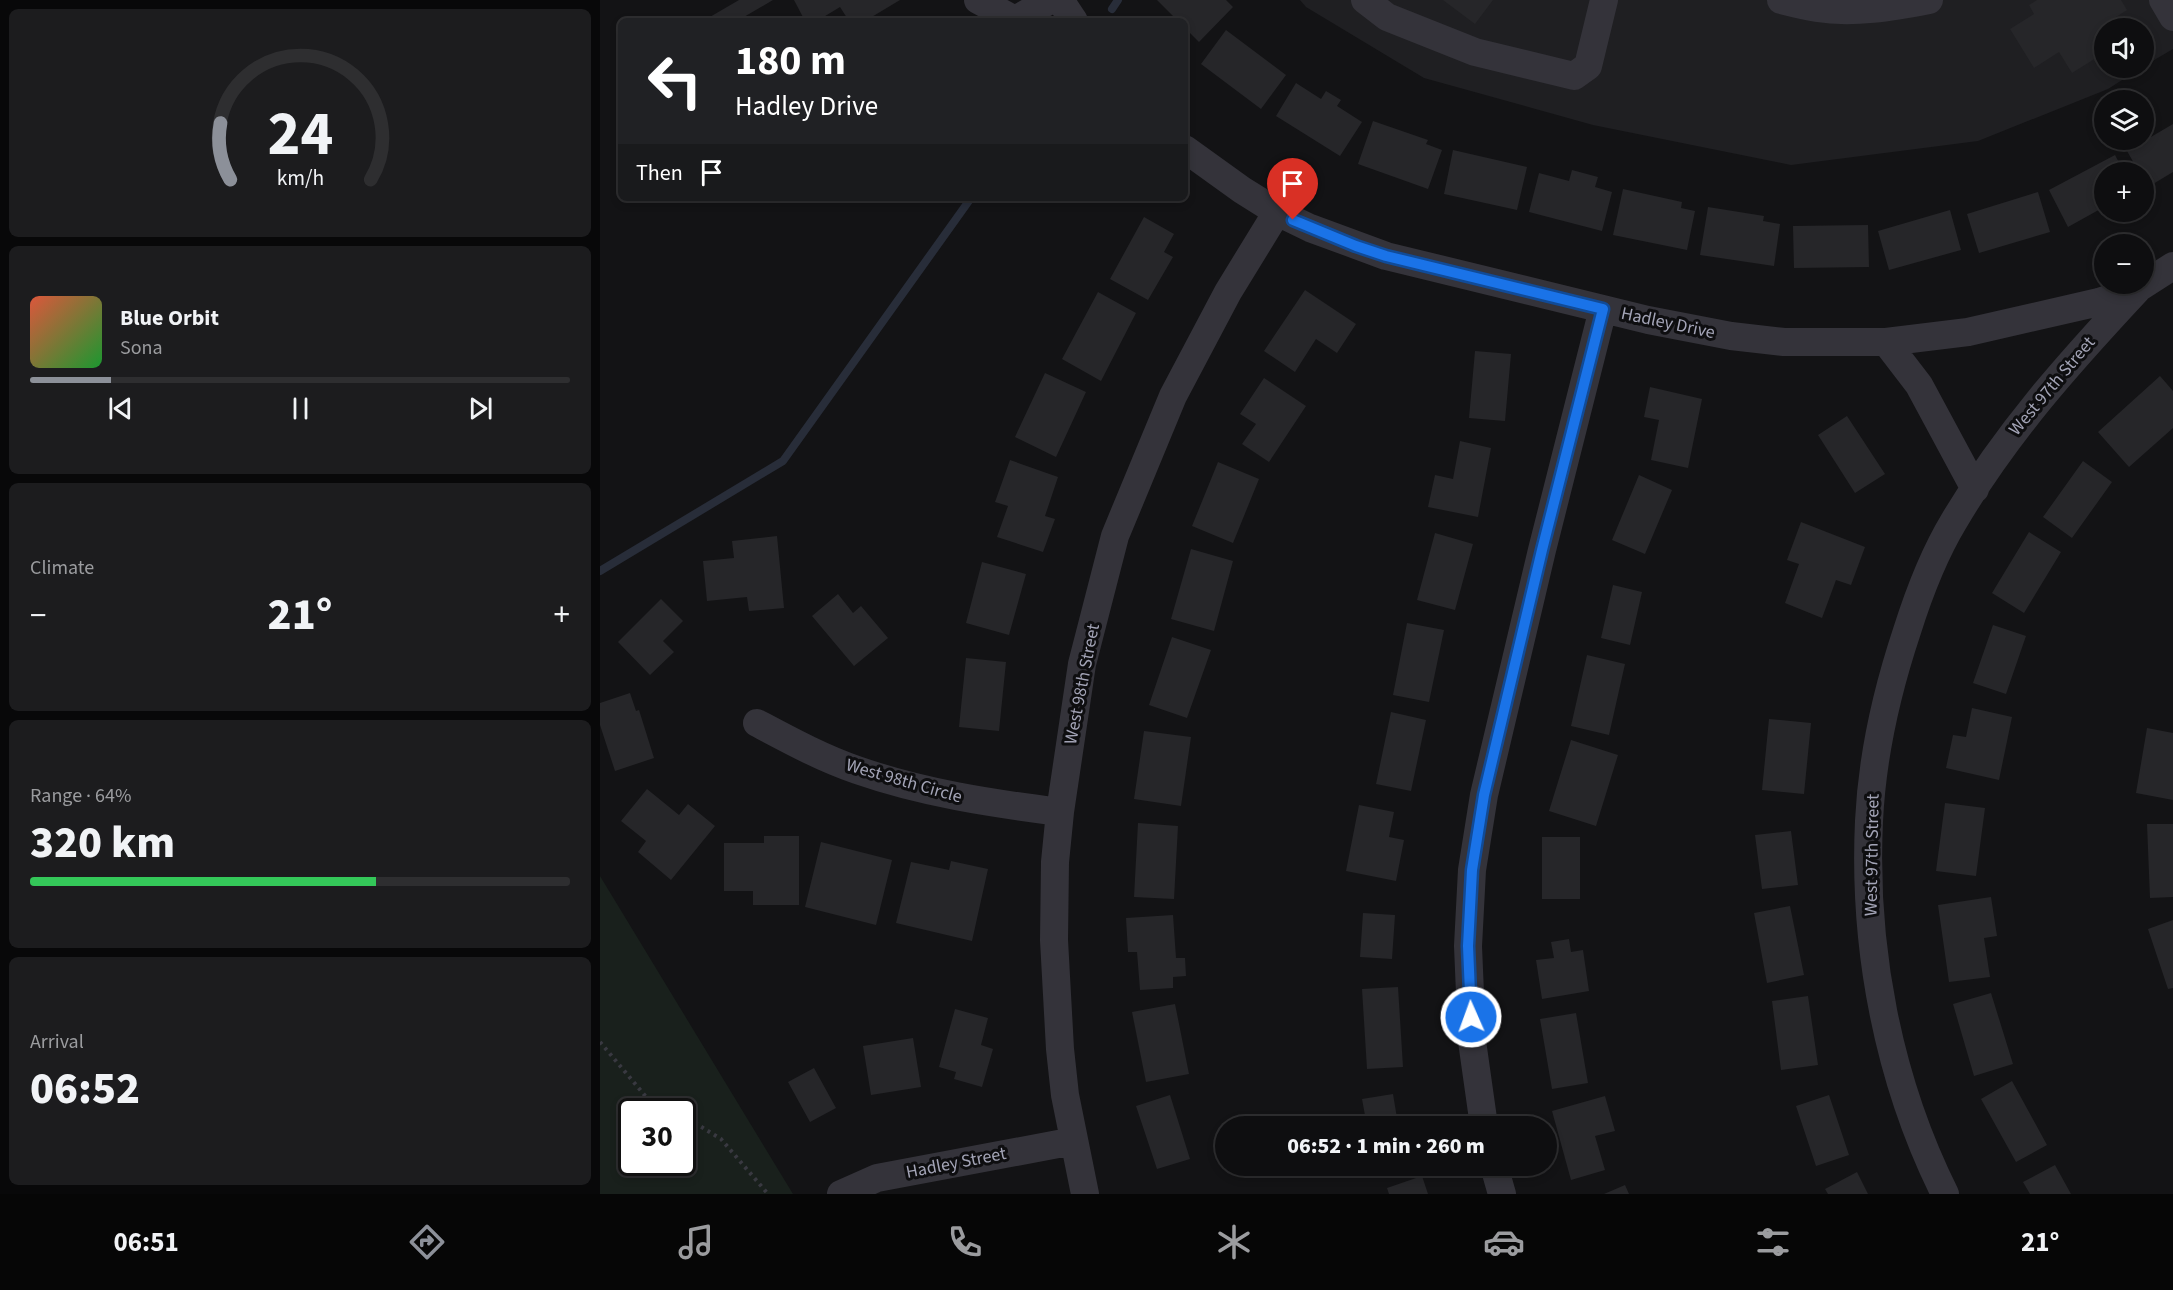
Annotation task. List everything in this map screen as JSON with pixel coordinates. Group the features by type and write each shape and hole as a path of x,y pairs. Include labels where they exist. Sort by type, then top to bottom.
{"street":[{"path":"978,0 979,3 1011,18"},
{"path":"1018,18 1050,0"},
{"path":"1060,0 1072,18"},
{"path":"1365,0 1387,17 1475,52 1574,76 1588,66 1604,0"},
{"path":"1780,0 1819,8 1850,10 1929,0"},
{"path":"2163,0 2173,17"},
{"name":"Hadley Drive","path":"1188,151 1277,212 1310,228 1386,256 1603,309 1731,336 1784,342 1886,342 1968,332 2125,294"},
{"name":"West 98th Street","path":"1085,1194 1065,1095 1054,940 1055,862 1060,812 1082,664 1115,536 1173,396 1228,292 1277,212"},
{"name":"Hadley Drive","path":"2154,279 2173,266"},
{"name":"West 97th Street","path":"1945,1194 1904,1095 1876,975 1870,913 1869,820 1878,743 1895,667 1914,609 1953,522 2007,439 2065,367 2134,294"},
{"path":"1483,1116 1471,1029 1468,946 1472,870 1484,795 1542,550 1603,309"},
{"path":"1886,342 1920,385 1975,489"},
{"name":"West 98th Circle","path":"757,723 855,770 925,791 980,802 1060,812"},
{"name":"Hadley Street","path":"841,1194 877,1178 1074,1141"},
{"path":"1497,1176 1502,1194"}],"path":[{"path":"600,1042 647,1098"},
{"path":"696,1124 721,1139 768,1194"}],"shaded area":[{"path":"1300,0 2173,0 2173,49 2154,60 2154,18 2094,18 2094,78 2125,78 2108,89 2094,90 2094,95 1978,141 1791,165 1593,125 1424,78 1306,7"},
{"path":"600,876 793,1194 600,1194"}],"building":[{"path":"739,0 773,0 742,18 708,18"},
{"path":"794,0 900,0 870,18 847,18 840,7 822,18 803,18"},
{"path":"1157,0 1226,0 1233,7 1199,42 1188,31 1188,18 1175,18"},
{"path":"1443,0 1493,0 1475,24"},
{"path":"2037,0 2121,0 2127,10 2114,18 2094,18 2094,59 2072,73 2059,52 2034,68 2010,29 2034,14 2029,5"},
{"path":"1226,30 1286,75 1261,109 1201,64"},
{"path":"1296,83 1321,99 1326,91 1341,100 1337,106 1362,122 1340,156 1276,116"},
{"path":"1373,121 1428,140 1426,144 1442,150 1428,189 1358,164"},
{"path":"2173,124 2173,172 2154,183 2154,162 2133,162 2127,151 2154,150 2154,135"},
{"path":"1453,150 1527,167 1517,210 1444,194"},
{"path":"2115,155 2119,162 2102,162"},
{"path":"2094,166 2094,213 2068,227 2049,190"},
{"path":"1572,170 1598,177 1595,187 1612,192 1602,231 1529,212 1539,173 1569,181"},
{"path":"1623,189 1682,202 1681,208 1695,211 1687,250 1613,235"},
{"path":"2038,192 2050,232 1979,253 1967,214"},
{"path":"1708,207 1764,216 1763,221 1780,224 1774,266 1700,255"},
{"path":"1950,210 1961,250 1889,270 1878,231"},
{"path":"1144,217 1174,234 1164,252 1173,257 1148,300 1110,279"},
{"path":"1868,225 1869,267 1794,268 1793,226"},
{"path":"1305,290 1356,324 1337,353 1316,339 1295,372 1264,351"},
{"path":"1098,292 1136,313 1101,381 1062,359"},
{"path":"1475,351 1511,354 1505,421 1469,418"},
{"path":"1045,373 1086,392 1056,457 1015,437"},
{"path":"2160,376 2173,391 2173,428 2129,467 2098,432"},
{"path":"1264,378 1306,406 1269,462 1242,444 1256,424 1240,414"},
{"path":"1650,387 1702,399 1688,468 1651,460 1659,420 1644,417"},
{"path":"1847,416 1885,474 1855,493 1818,435"},
{"path":"1460,441 1491,448 1478,517 1428,507 1435,475 1453,479"},
{"path":"1010,460 1058,477 1045,516 1055,519 1043,552 997,537 1008,506 995,502"},
{"path":"2083,461 2112,482 2072,538 2043,517"},
{"path":"1218,462 1259,479 1233,543 1192,526"},
{"path":"1639,475 1672,490 1645,554 1612,540"},
{"path":"1801,522 1865,547 1851,585 1836,580 1822,618 1785,603 1799,564 1787,560"},
{"path":"2029,532 2061,552 2024,613 1992,593"},
{"path":"1435,533 1473,544 1455,610 1417,600"},
{"path":"777,536 784,608 749,611 747,597 707,601 703,561 734,558 732,541"},
{"path":"1191,549 1233,561 1214,631 1171,619"},
{"path":"982,562 1026,574 1009,635 966,623"},
{"path":"1613,585 1642,592 1630,645 1601,638"},
{"path":"838,594 853,613 861,606 888,638 854,666 812,616"},
{"path":"661,599 683,621 663,641 674,652 650,675 618,642"},
{"path":"1407,623 1444,630 1429,702 1393,695"},
{"path":"1993,625 2026,636 2006,694 1973,683"},
{"path":"1172,637 1211,650 1187,718 1149,705"},
{"path":"1587,655 1625,664 1609,735 1571,726"},
{"path":"966,658 1006,662 999,731 959,727"},
{"path":"630,693 636,711 639,710 654,758 615,771 600,725 600,703"},
{"path":"1972,708 2012,717 1999,780 1946,768 1953,735 1966,737"},
{"path":"1391,712 1426,720 1411,791 1376,784"},
{"path":"1769,719 1811,723 1804,794 1762,790"},
{"path":"2147,728 2173,733 2173,800 2136,793"},
{"path":"1144,731 1191,737 1181,806 1134,799"},
{"path":"1571,740 1618,755 1596,826 1549,811"},
{"path":"647,789 679,815 688,804 715,826 671,880 638,852 646,841 621,821"},
{"path":"1945,803 1985,808 1976,876 1936,871"},
{"path":"1359,805 1394,812 1389,837 1404,840 1396,881 1346,871"},
{"path":"1138,823 1178,826 1174,899 1134,897"},
{"path":"2147,824 2173,824 2173,897 2150,898"},
{"path":"1791,831 1798,885 1762,889 1755,835"},
{"path":"764,836 799,836 799,905 753,905 753,891 724,891 724,843 764,843"},
{"path":"1542,837 1580,837 1580,899 1542,899"},
{"path":"821,842 892,860 876,925 805,907"},
{"path":"951,861 988,869 972,941 896,923 911,862 949,870"},
{"path":"1991,897 1997,936 1984,938 1990,977 1949,982 1938,905"},
{"path":"1790,906 1804,975 1767,983 1754,913"},
{"path":"1363,913 1395,915 1392,959 1360,957"},
{"path":"1173,915 1176,958 1185,958 1186,976 1173,977 1173,988 1140,990 1137,952 1128,952 1126,918"},
{"path":"2173,920 2173,988 2168,989 2148,929"},
{"path":"1569,939 1571,952 1583,950 1589,991 1542,999 1536,960 1554,958 1551,942"},
{"path":"1398,987 1403,1067 1367,1069 1362,989"},
{"path":"1991,993 2013,1064 1974,1076 1953,1004"},
{"path":"1808,996 1818,1065 1781,1070 1772,1001"},
{"path":"1175,1004 1189,1074 1146,1082 1132,1012"},
{"path":"955,1009 988,1018 981,1045 993,1049 982,1087 954,1079 956,1072 939,1067"},
{"path":"1576,1013 1588,1083 1552,1089 1540,1019"},
{"path":"913,1038 921,1087 871,1095 863,1046"},
{"path":"814,1068 836,1108 810,1122 788,1082"},
{"path":"2012,1081 2047,1145 2016,1162 1981,1099"},
{"path":"1393,1094 1397,1116 1365,1116 1362,1099"},
{"path":"1170,1095 1190,1159 1157,1169 1136,1106"},
{"path":"1829,1095 1849,1155 1816,1166 1796,1106"},
{"path":"1605,1096 1615,1131 1595,1136 1605,1170 1571,1180 1557,1129 1557,1116 1553,1116 1552,1111"},
{"path":"2055,1165 2071,1194 2030,1194 2023,1182"},
{"path":"1857,1172 1868,1194 1828,1194 1825,1189"},
{"path":"1422,1176 1428,1194 1389,1194 1387,1188"},
{"path":"1625,1185 1629,1194 1604,1194"}],"waterway":[{"path":"1112,9 1118,0"},
{"path":"600,571 783,461 969,201"}],"route":[{"path":"1293,220 1386,256 1603,309 1542,550 1484,795 1472,870 1468,946 1471,1017"}]}
